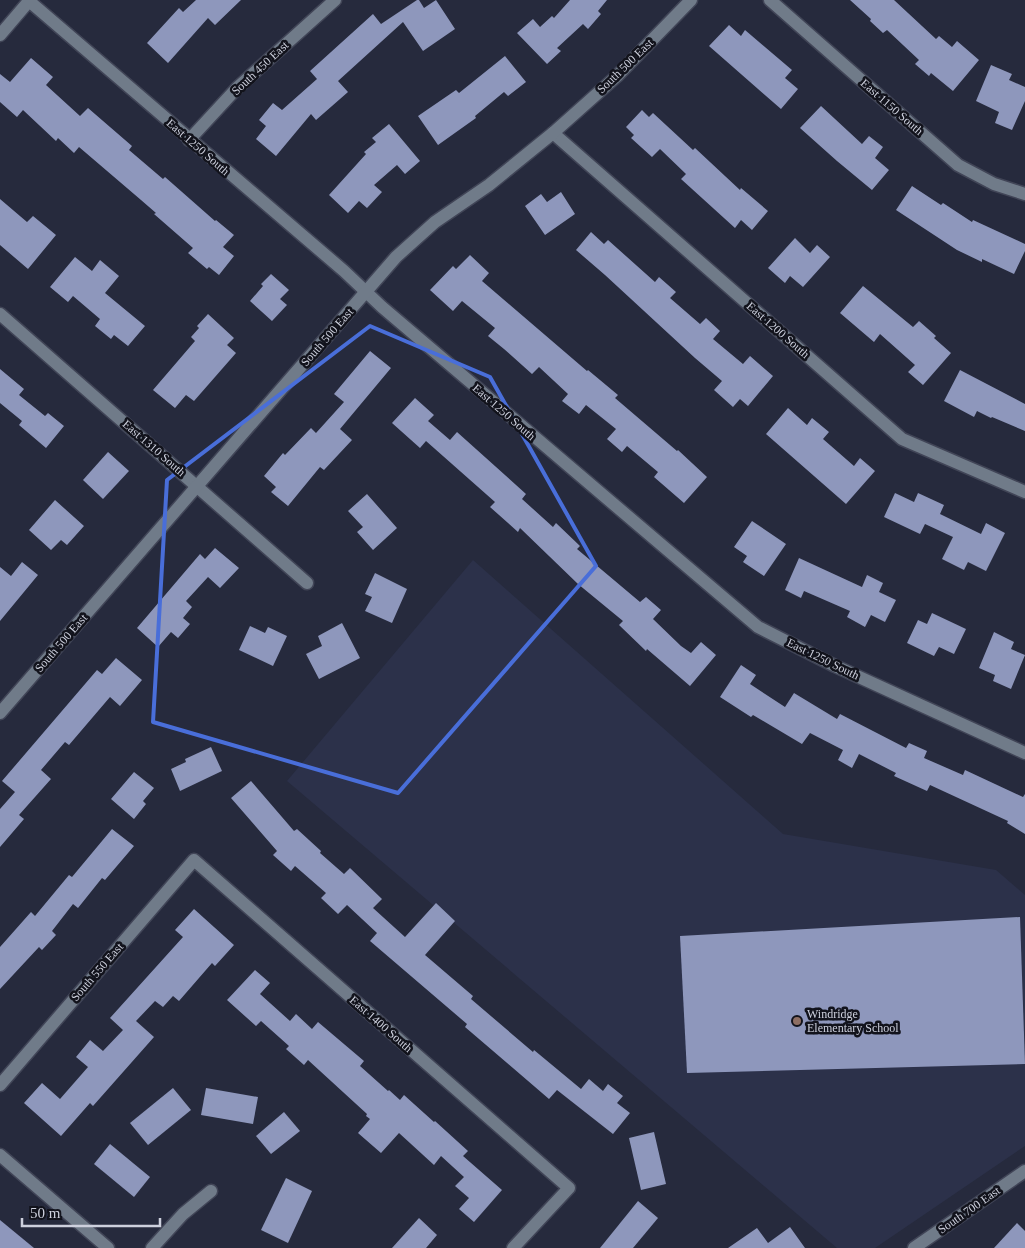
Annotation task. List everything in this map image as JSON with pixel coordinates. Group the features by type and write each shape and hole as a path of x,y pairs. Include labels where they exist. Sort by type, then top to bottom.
{"street":[{"name":"South 450 East","path":"189,140 237,88 335,0"},
{"name":"South 500 East","path":"0,713 396,257 435,222 489,186 553,133 617,76 691,0"},
{"name":"East 1150 South","path":"770,0 958,165 994,184 1025,194"},
{"name":"East 1250 South","path":"29,1 658,544 758,627 835,666 1025,753"},
{"path":"0,35 29,1"},
{"name":"East 1200 South","path":"553,133 902,439 1025,492"},
{"name":"East 1310 South","path":"0,314 308,583"},
{"name":"South 550 East","path":"0,1084 194,860"},
{"name":"East 1400 South","path":"194,860 568,1188 513,1248"},
{"path":"0,1155 108,1248"},
{"name":"South 700 East","path":"914,1248 1025,1171"},
{"path":"152,1248 182,1214 211,1191"}],"highlighted area":[{"path":"370,326 490,377 596,566 398,793 153,722 167,480"}],"shaded area":[{"name":"Windridge Elementary School","path":"473,560 783,834 996,870 1025,895 1025,1146 875,1248 837,1248 287,781"}],"building":[{"path":"196,0 241,0 215,25 208,18 168,63 147,43 179,8 183,12"},
{"path":"419,0 424,8 436,0 455,29 423,51 403,22 338,81 348,92 316,120 311,114 276,156 256,139 266,126 259,120 273,103 282,110 317,79 310,71 373,14 381,24"},
{"path":"570,0 607,0 598,11 601,14 588,29 583,24 557,48 561,51 547,64 517,33 533,19 540,27 552,16 554,18"},
{"path":"850,0 894,0 936,39 939,36 952,47 957,41 979,60 953,91 931,73 929,76 915,64 919,60 887,30 883,33"},
{"path":"729,25 741,36 745,30 792,70 785,78 798,89 781,109 709,46"},
{"path":"505,56 526,82 508,96 504,92 475,116 476,118 438,145 418,116 456,90 459,93"},
{"path":"31,58 53,77 46,85 80,116 88,108 132,146 129,150 163,179 165,177 215,221 234,235 223,247 234,256 219,275 209,267 207,269 188,253 193,248 154,214 156,213 79,147 74,153 58,138 56,141 23,110 17,117 0,102 0,74 10,82"},
{"path":"991,65 1012,74 1009,80 1025,87 1025,101 1012,130 995,123 999,112 976,101"},
{"path":"821,106 862,144 869,136 883,147 875,158 889,170 872,190 800,128"},
{"path":"642,110 649,117 653,113 693,150 695,148 740,190 741,188 768,211 752,230 741,220 735,228 681,179 686,174 660,149 652,157 631,138 634,135 626,127"},
{"path":"389,124 420,161 405,174 397,165 374,185 382,192 367,208 359,201 348,213 329,195 366,154 364,152 376,142 372,138"},
{"path":"912,186 972,222 973,220 1025,244 1025,251 1014,274 957,250 896,210"},
{"path":"561,192 575,214 545,235 525,206 541,194 547,202"},
{"path":"0,199 27,222 33,216 56,235 28,269 0,245"},
{"path":"591,232 604,244 608,240 655,282 659,277 676,292 670,298 700,324 706,318 720,331 713,339 743,364 750,356 773,376 748,406 740,399 733,407 714,390 722,381 576,250"},
{"path":"795,238 810,253 817,245 830,257 803,287 790,276 785,283 768,268"},
{"path":"470,255 489,273 482,281 587,371 618,395 615,398 678,450 707,477 684,503 654,477 658,472 627,446 622,452 607,439 616,429 586,405 579,414 562,401 568,394 539,367 532,374 488,336 495,328 462,301 453,311 430,290 453,266 456,269"},
{"path":"75,257 92,271 100,260 119,276 105,293 145,326 128,346 114,335 111,339 95,326 100,319 73,296 68,302 50,287"},
{"path":"271,274 289,290 280,299 287,305 272,321 250,301 263,286 261,284"},
{"path":"863,286 913,327 919,321 951,353 923,385 908,372 915,365 880,334 874,342 840,313"},
{"path":"208,314 234,338 227,345 236,353 194,401 186,395 175,408 153,390 195,341 191,337 199,328 197,326"},
{"path":"370,351 391,368 340,429 352,440 324,470 320,467 288,506 271,492 276,487 264,476 283,453 285,455 311,428 316,433 344,402 334,394"},
{"path":"0,369 24,389 19,395 45,416 48,413 64,426 46,448 19,425 22,421 0,403"},
{"path":"960,370 1025,404 1025,431 977,411 974,417 944,401"},
{"path":"415,398 434,415 428,421 450,440 457,432 526,494 522,499 553,527 556,523 580,546 577,549 640,602 646,597 661,610 653,619 681,646 691,653 701,642 716,655 690,686 647,649 646,651 619,625 623,621 578,584 520,528 518,532 490,507 495,502 426,441 420,448 392,423"},
{"path":"788,408 807,425 812,418 829,432 823,439 854,466 860,458 875,471 846,504 766,434"},
{"path":"108,452 129,471 103,499 83,480"},
{"path":"895,493 914,502 918,493 944,505 940,514 981,534 986,523 1005,533 986,571 968,562 964,570 942,559 953,537 925,524 920,534 884,517"},
{"path":"367,494 397,528 373,550 357,532 363,527 348,511"},
{"path":"55,500 84,526 67,545 61,540 51,550 29,530"},
{"path":"752,521 786,544 764,576 743,562 747,556 734,547"},
{"path":"215,548 239,568 220,588 208,577 186,601 192,607 183,618 190,624 178,638 171,632 158,647 137,628 200,554 205,559"},
{"path":"799,558 862,587 867,575 883,583 879,592 896,600 885,622 871,615 865,627 847,617 850,611 804,591 801,598 785,590"},
{"path":"22,562 38,575 0,621 0,567 11,576"},
{"path":"375,573 407,589 392,623 365,611 372,597 365,594"},
{"path":"932,613 966,629 954,654 939,647 934,656 907,643 918,620 927,624"},
{"path":"342,623 360,658 319,679 306,654 322,646 318,636"},
{"path":"250,626 265,633 268,627 287,636 273,666 239,650"},
{"path":"994,632 1014,642 1011,649 1025,655 1011,689 993,681 995,675 979,668"},
{"path":"116,658 142,680 120,706 110,697 69,745 65,742 41,770 51,779 19,815 24,819 0,847 0,809 15,792 2,781 97,670 102,674"},
{"path":"741,665 756,675 750,684 785,707 794,693 837,719 840,714 906,748 909,743 927,751 924,758 963,775 965,770 1023,797 1025,794 1025,834 1007,823 1008,821 930,785 927,791 894,776 896,773 859,754 852,768 838,760 843,750 810,733 802,744 753,715 751,717 720,697"},
{"path":"211,747 222,771 180,791 171,769 186,762 185,759"},
{"path":"134,772 154,788 143,801 146,804 134,819 111,799"},
{"path":"251,781 294,831 297,829 344,874 350,868 382,899 373,908 405,937 436,903 455,921 425,955 473,996 471,999 533,1052 534,1050 581,1089 589,1079 603,1091 608,1084 623,1096 617,1103 630,1113 613,1134 557,1090 549,1099 465,1027 467,1024 370,941 377,933 347,905 338,914 321,898 326,893 295,866 291,871 273,855 277,851 231,798"},
{"path":"112,829 134,846 105,880 102,878 78,908 73,904 52,931 56,935 42,950 39,947 0,989 0,947 31,912 35,916 69,875 72,877"},
{"path":"194,909 234,945 215,966 212,963 179,1001 173,996 163,1007 155,1001 136,1021 154,1037 93,1106 90,1103 61,1136 24,1103 42,1083 60,1099 88,1067 76,1057 90,1040 103,1051 123,1030 110,1018 183,937 175,930"},
{"path":"1020,917 1025,1064 687,1073 680,936"},
{"path":"255,970 270,983 260,994 290,1021 296,1014 312,1029 318,1022 364,1061 360,1066 388,1091 400,1100 404,1095 468,1151 463,1156 502,1190 474,1222 459,1209 469,1198 455,1186 464,1177 441,1156 434,1165 399,1133 381,1153 358,1133 370,1119 366,1116 367,1114 308,1060 304,1065 286,1049 289,1046 261,1021 256,1026 227,1000"},
{"path":"173,1088 191,1110 148,1145 130,1123"},
{"path":"206,1088 258,1097 253,1124 201,1115"},
{"path":"284,1112 300,1131 271,1154 256,1136"},
{"path":"654,1132 666,1184 641,1190 629,1138"},
{"path":"110,1144 150,1177 134,1197 94,1164"},
{"path":"286,1178 312,1191 288,1243 261,1230"},
{"path":"638,1201 658,1218 633,1248 600,1248"},
{"path":"419,1218 437,1235 426,1248 392,1248"},
{"path":"0,1220 34,1248 0,1248"},
{"path":"1017,1223 1025,1231 1025,1248 994,1248"},
{"path":"790,1227 805,1248 728,1248 757,1228 768,1243"}],"place":[{"name":"Windridge Elementary School","path":"797,1021"}]}
